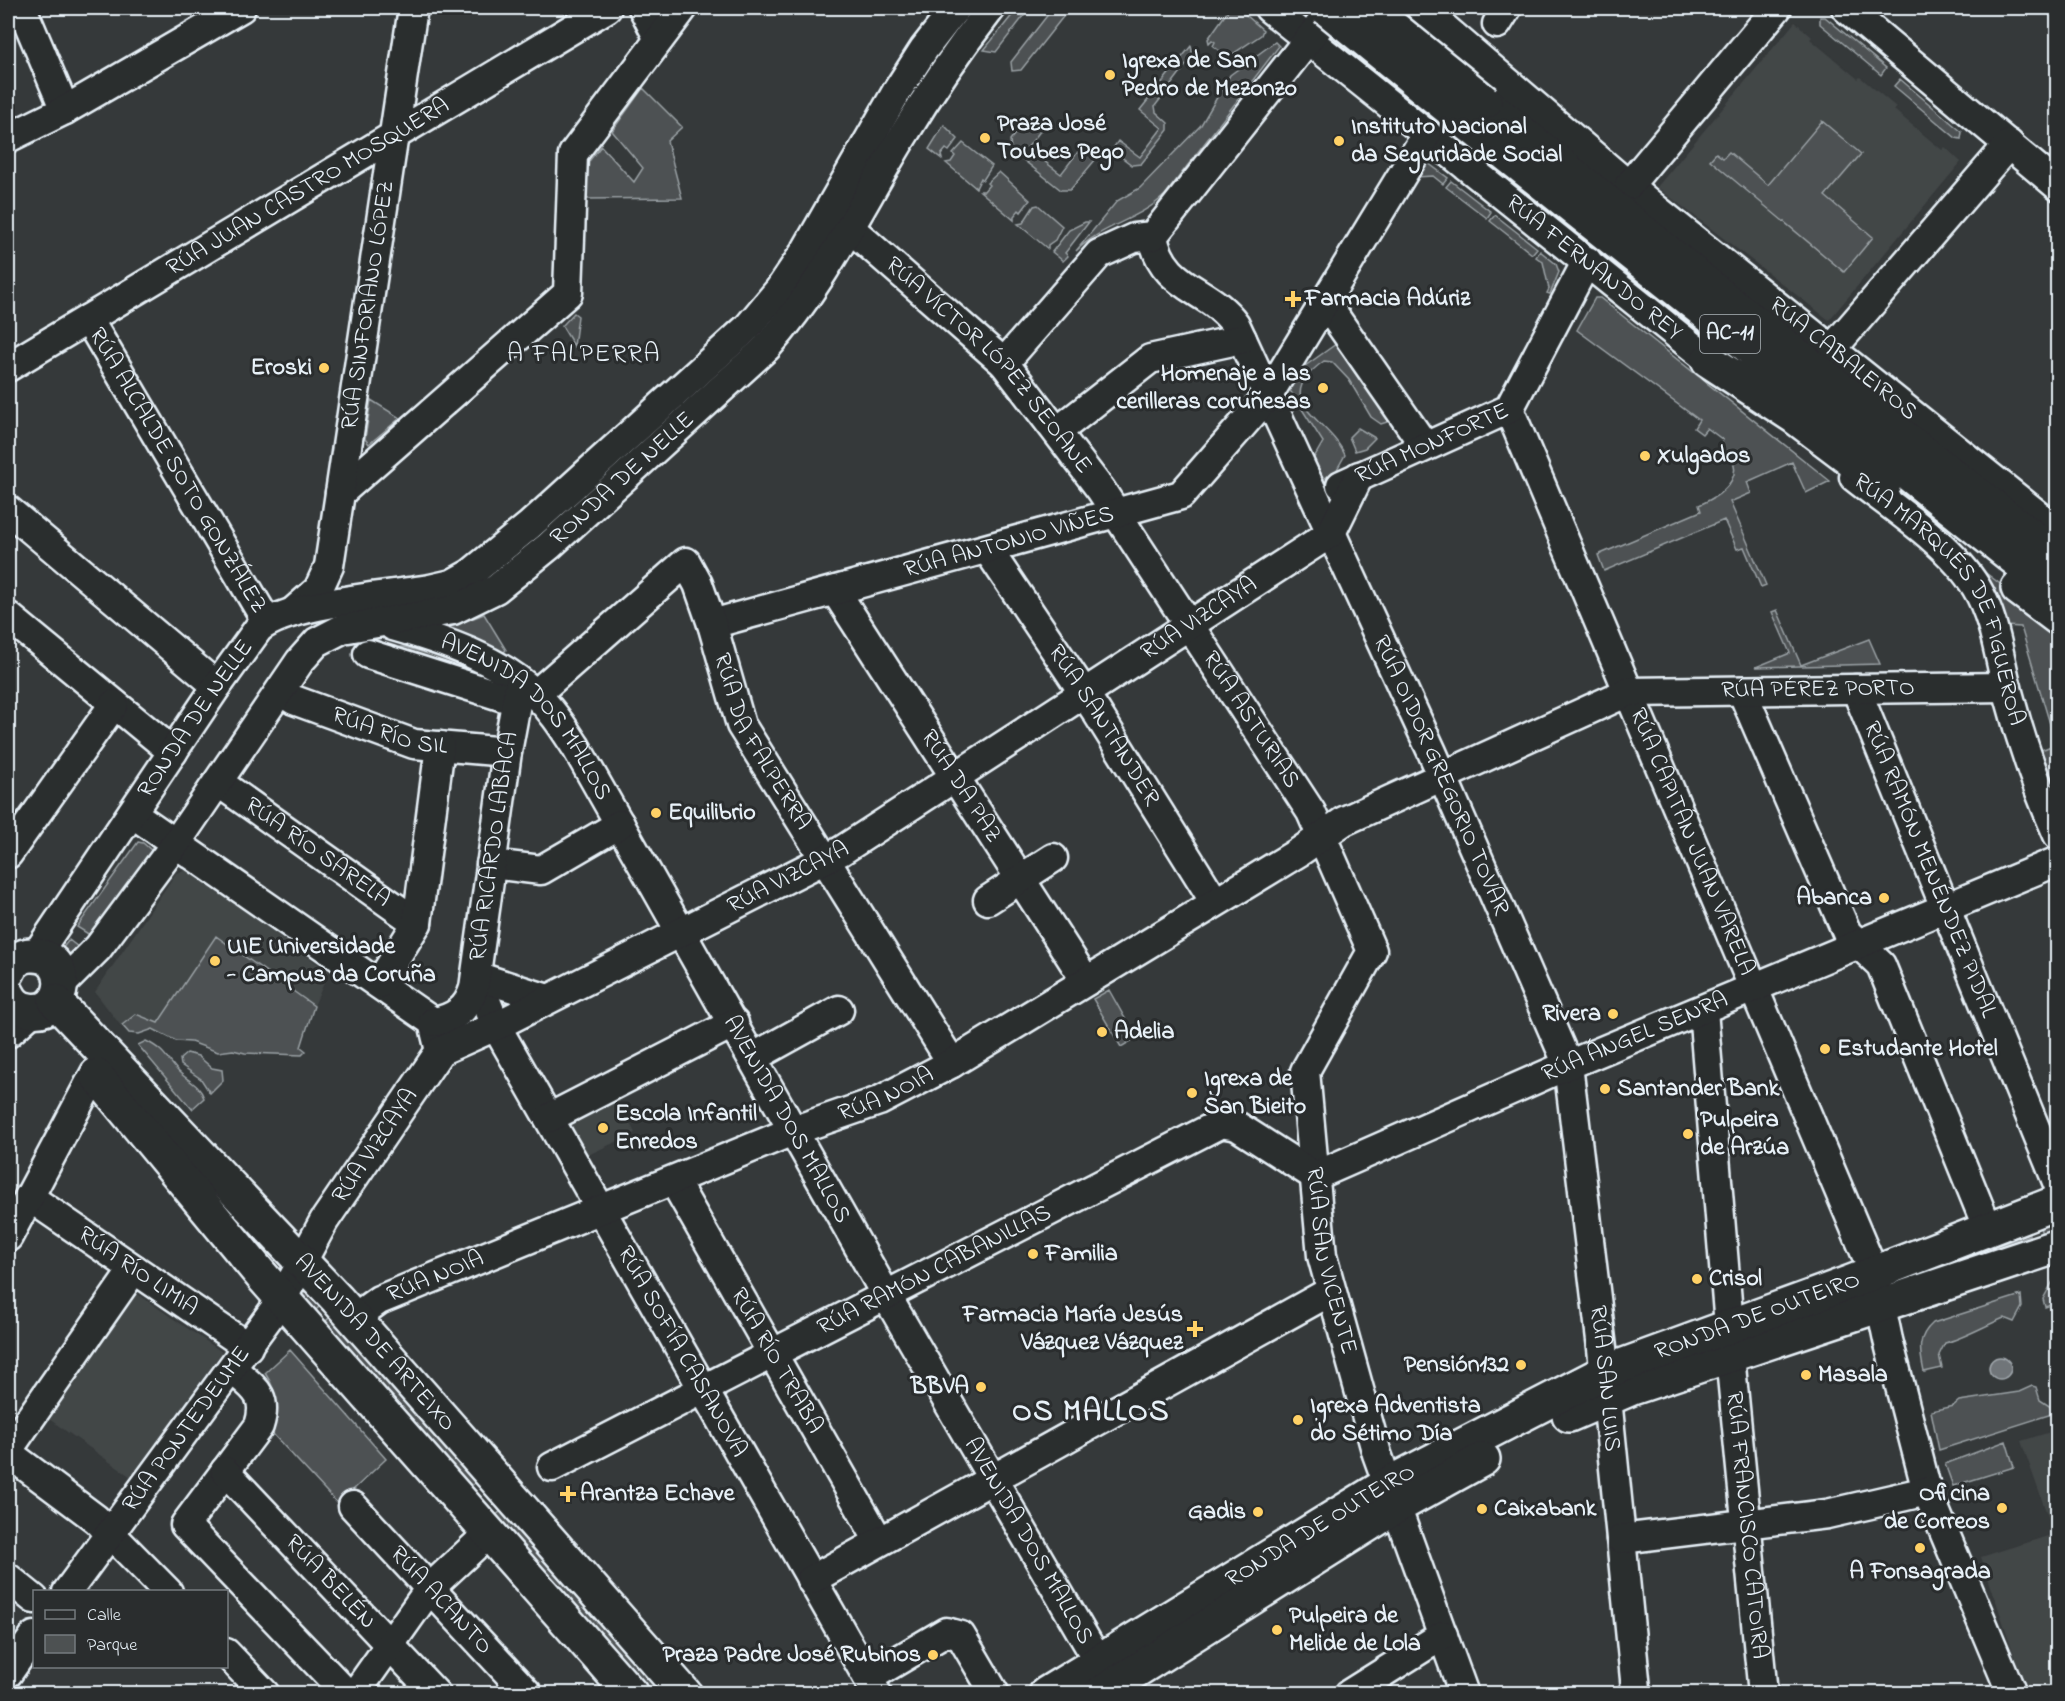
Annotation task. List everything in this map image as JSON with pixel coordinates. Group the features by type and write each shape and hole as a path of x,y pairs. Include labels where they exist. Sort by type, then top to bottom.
{"main road":[{"name":"AC-11","path":"1326,8 1476,113 1750,318 2058,556"},
{"name":"AC-11","path":"1369,8 1476,113 1993,543 2058,593"},
{"path":"1708,360 1795,417 2058,618"},
{"path":"1886,486 1993,543 2058,606"},
{"path":"18,957 51,961 57,968 40,1000"},
{"name":"AVENIDA DE ARTEIXO","path":"40,1000 95,1073 282,1299 631,1694"},
{"name":"AVENIDA DE ARTEIXO","path":"40,1000 354,1318 685,1694"},
{"name":"RONDA DE OUTEIRO","path":"1730,1341 1874,1273 2058,1202"},
{"name":"RONDA DE OUTEIRO","path":"1046,1694 1107,1683 1392,1495 1605,1384 1730,1341 1882,1304 2058,1245"}],"street":[{"path":"22,8 65,110"},
{"path":"8,138 65,110 241,8"},
{"name":"RÚA SINFORIANO LÓPEZ","path":"278,617 318,591 329,566 413,8"},
{"name":"RÚA JUAN CASTRO MOSQUERA","path":"8,367 607,8"},
{"path":"643,8 659,39"},
{"path":"340,493 568,293 573,154 683,8"},
{"name":"RONDA DE NELLE","path":"18,957 132,813 251,638 278,617 452,584 470,574 538,518 748,327 779,290 806,250 897,91 924,49 956,8"},
{"name":"RONDA DE NELLE","path":"8,1033 40,1000 98,948 176,843 300,661 324,637 342,629 453,610 477,601 496,589 540,554 767,347 795,316 814,289 902,136 948,62 991,8"},
{"name":"RÚA FERNANDO REY","path":"1269,8 1708,360"},
{"path":"1004,363 1100,254 1134,238 1153,236 1333,8"},
{"path":"1365,84 1359,60 1361,42 1370,26 1383,13 1396,8"},
{"name":"RÚA CABALEIROS","path":"1421,8 1629,185 2058,531"},
{"path":"1629,185 1777,8"},
{"path":"1846,8 2058,186"},
{"name":"RÚA ANTONIO VIÑES","path":"712,624 836,592 1181,495 1267,397 1427,134"},
{"path":"1832,349 2009,144"},
{"name":"RÚA VÍCTOR LÓPEZ SEOANE","path":"850,228 1004,363 1058,431 1118,514"},
{"name":"RÚA OIDOR GREGORIO TOVAR","path":"1153,236 1156,255 1174,276 1226,314 1242,339 1442,776 1568,1065"},
{"name":"RÚA MONFORTE","path":"1331,533 1359,476 1509,409 1587,261"},
{"path":"1324,301 1424,445"},
{"name":"RÚA ALCALDE SOTO GONZÁLEZ","path":"88,319 278,617"},
{"path":"1058,431 1150,359 1242,339"},
{"name":"RÚA MARQUÉS DE FIGUEROA","path":"1708,360 1941,547 1962,567 1976,587 1987,610 2037,790 2058,835"},
{"name":"RÚA CAPITÁN JUAN VARELA","path":"1509,409 1874,1273"},
{"path":"1308,486 1323,489 1336,487 1359,476"},
{"path":"8,510 217,686"},
{"name":"RÚA ASTURIAS","path":"1118,514 1311,812 1320,837"},
{"name":"RÚA VIZCAYA","path":"301,1263 324,1221 440,1051 496,1026 826,859 956,778 1331,533"},
{"name":"RÚA SANTANDER","path":"988,550 1084,693 1215,902"},
{"name":"RÚA DA FALPERRA","path":"524,692 687,562 698,584 712,624 741,725 952,1063"},
{"path":"329,566 330,579 338,591 346,596 364,600"},
{"name":"RÚA DA PAZ","path":"836,592 1086,981"},
{"path":"8,616 173,752"},
{"path":"278,617 304,632 306,645 300,661"},
{"name":"AVENIDA DOS MALLOS","path":"385,623 453,645 501,670 524,692 554,714 576,747 754,1058 886,1295 993,1477 1107,1683"},
{"path":"368,654 524,692"},
{"name":"RÚA PÉREZ PORTO","path":"1628,692 2007,687"},
{"name":"RÚA RAMÓN MENÉNDEZ PIDAL","path":"1856,689 2058,1184"},
{"name":"RÚA RÍO SIL","path":"280,691 294,700 414,744 507,752"},
{"path":"1742,691 1847,933 1881,965 1988,1229"},
{"name":"RÚA RICARDO LABACA","path":"433,1022 448,1020 459,1013 471,999 507,752 524,692"},
{"name":"RÚA NOIA","path":"354,1318 379,1300 795,1131 879,1101 952,1063 1344,821 1628,692"},
{"path":"12,835 114,704"},
{"path":"379,984 417,922 440,746"},
{"name":"RÚA RÍO SARELA","path":"218,782 417,922"},
{"name":"RONDA DE NELLE","path":"132,813 176,843"},
{"path":"491,864 541,870 620,824"},
{"name":"RÚA SAN VICENTE","path":"1320,837 1372,951 1305,1071 1322,1256 1392,1495 1464,1694"},
{"path":"176,843 433,1022 440,1051"},
{"path":"988,900 1053,858"},
{"name":"RÚA ÁNGEL SENRA","path":"1315,1176 1568,1065 2058,861"},
{"name":"RÚA RICARDO LABACA","path":"476,976 548,999"},
{"name":"RÚA RICARDO LABACA","path":"476,976 496,1026"},
{"path":"754,1058 839,1010"},
{"name":"RÚA FRANCISCO CATOIRA","path":"1704,1010 1730,1341 1763,1694"},
{"path":"549,1118 734,1023"},
{"name":"RÚA SOFÍA CASANOVA","path":"496,1026 873,1686"},
{"name":"RÚA SAN LUIS","path":"1568,1065 1621,1539 1636,1689 1632,1694"},
{"path":"8,1237 95,1073"},
{"name":"RÚA RAMÓN CABANILLAS","path":"552,1467 1221,1123 1237,1126 1315,1176"},
{"name":"RÚA RÍO TRABA","path":"674,1181 879,1541"},
{"name":"RÚA RÍO LIMIA","path":"29,1197 134,1269 240,1358 264,1407 259,1426 225,1471"},
{"name":"RÚA PONTEDEUME","path":"68,1590 282,1299 301,1263"},
{"path":"134,1269 8,1452 110,1533 166,1590"},
{"name":"RONDA DE OUTEIRO","path":"1874,1273 1882,1304"},
{"path":"811,1580 1331,1291"},
{"path":"1882,1304 1888,1340 1927,1491 2012,1694"},
{"path":"225,1471 185,1525 347,1694"},
{"name":"RÚA BELÉN","path":"225,1471 436,1694"},
{"path":"1621,1539 1827,1514 1927,1491"},
{"name":"RÚA ACANTO","path":"353,1506 528,1694"},
{"path":"355,1694 430,1588 488,1534"},
{"path":"8,1578 33,1598"},
{"path":"873,1686 946,1632 961,1636 995,1694"},
{"path":"1349,1694 1443,1635"},
{"path":"8,1673 33,1637"},
{"path":"228,1655 265,1694"}],"shaded area":[{"path":"1795,22 1812,37 1810,39 1896,107 1894,110 1942,150 1945,147 1961,162 1829,320 1657,187"},
{"name":"UIE Universidade - Campus da Coruña","path":"188,870 329,972 312,1010 301,1047 158,1023 136,1013 121,1026 95,992 176,873"},
{"name":"Escola Infantil Enredos","path":"617,1097 635,1133 588,1155 569,1122"},
{"path":"136,1293 222,1352 131,1477 49,1419"},
{"path":"2000,1357 2008,1360 2011,1368 2008,1376 2000,1379 1992,1376 1989,1368 1992,1360"},
{"path":"2057,1430 2057,1693 2027,1693 1981,1557 2054,1534 2021,1441"}],"green space":[{"path":"1018,8 1030,8 996,52 984,50"},
{"path":"1053,8 1070,8 1021,70 1012,71 1011,62"},
{"path":"1230,8 1238,8 1263,30 1261,35 1228,57 1213,46 1215,42 1212,40 1209,43 1208,39"},
{"path":"1820,17 1825,17 1886,68 1881,75 1820,24"},
{"path":"1275,42 1279,46 1165,195 1144,211 1097,235 1076,251 1117,201 1140,188 1201,125 1230,75"},
{"path":"1191,46 1193,56 1155,106 1156,112 1168,123 1168,130 1141,164 1132,165 1112,150 1118,141 1140,157 1162,128 1140,110"},
{"path":"1900,79 1962,132 1961,139 1956,138 1894,86"},
{"path":"643,88 682,127 667,141 682,198 586,199 586,165 601,146 634,182 643,168 612,131"},
{"path":"1033,117 1038,121 1035,125 1041,130 1027,148 1061,174 1081,148 1096,159 1070,190 1061,190 1011,150 1010,140 1026,120"},
{"path":"1822,121 1861,154 1825,196 1873,237 1844,272 1710,160 1716,153 1723,158 1729,152 1768,185"},
{"path":"944,125 958,139 949,151 946,149 941,155 942,159 929,149"},
{"path":"963,143 992,166 983,180 981,178 976,188 946,163 951,162 955,156 953,154"},
{"path":"1428,163 1448,178 1443,184 1433,176 1417,177"},
{"path":"999,172 1030,200 1021,212 1019,210 1014,216 1014,220 980,191 984,191 989,185 987,183"},
{"path":"1451,181 1491,212 1487,218 1446,187"},
{"path":"1038,205 1062,226 1055,240 1048,245 1048,249 1018,224 1023,223 1034,206"},
{"path":"1495,215 1537,248 1532,254 1490,221"},
{"path":"1089,222 1065,253 1068,256 1063,261 1052,252 1069,230"},
{"path":"1540,251 1556,264 1559,272 1550,294 1547,293 1549,289 1543,262 1536,257"},
{"path":"1595,298 1600,298 1830,481 1806,493 1792,462 1747,482 1751,493 1730,502 1766,585 1761,587 1744,547 1737,549 1724,520 1604,571 1598,555 1701,511 1699,505 1718,495 1731,481 1734,464 1720,446 1723,440 1707,428 1702,434 1694,428 1699,420 1577,330"},
{"path":"574,313 578,316 574,346 562,326"},
{"path":"1336,344 1363,385 1372,379 1393,420 1381,424 1371,417 1349,380 1332,362 1324,361 1308,375 1301,388 1301,399 1345,455 1336,471 1322,480 1308,468 1323,442 1284,381"},
{"path":"371,400 400,418 369,444 365,439"},
{"path":"1358,428 1375,438 1365,448 1355,451 1349,437"},
{"path":"1962,555 2057,627 2057,801 2039,751 2056,744 2021,627 2005,626"},
{"path":"1777,610 1801,665 1869,639 1880,664 1756,667 1790,653 1772,612"},
{"path":"484,614 506,650 498,658 437,632"},
{"path":"404,647 448,661 488,682 365,648"},
{"path":"138,842 151,850 149,859 93,937 77,927"},
{"path":"216,936 314,1006 301,1047 306,1051 302,1055 245,1053 233,1050 218,1052 191,1042 176,1041 153,1029 139,1034 129,1033 122,1025 136,1014 158,1023"},
{"path":"69,940 83,951 71,967 56,956"},
{"path":"1109,990 1136,1038 1121,1047 1093,999"},
{"path":"146,1041 161,1050 177,1070 196,1085 202,1093 204,1098 192,1109 138,1045"},
{"path":"187,1053 198,1056 212,1068 222,1070 223,1080 210,1093 201,1079 181,1065 180,1059"},
{"path":"2057,1220 2057,1232 2042,1235 2040,1227"},
{"path":"2029,1235 2031,1241 1903,1283 1902,1278"},
{"path":"2057,1274 2057,1303 2045,1307 2043,1299"},
{"path":"304,1283 323,1303 311,1315 300,1302"},
{"path":"2021,1295 2022,1307 2014,1322 2004,1318 1945,1343 1939,1355 1942,1368 1924,1372 1922,1340 1933,1323"},
{"path":"333,1314 479,1479 466,1491 319,1328"},
{"path":"290,1350 386,1459 338,1504 272,1433 277,1410 273,1387 265,1373"},
{"path":"2032,1386 2036,1387 2040,1400 2054,1409 2055,1413 1939,1450 1931,1411 1953,1406 1959,1401 2019,1392"},
{"path":"2006,1441 2014,1467 1953,1486 1945,1464"},
{"path":"506,1507 670,1693 653,1693 606,1640 490,1520"}],"place":[{"name":"Igrexa de San Pedro de Mezonzo","path":"1110,75"},
{"name":"Praza José Toubes Pego","path":"985,138"},
{"name":"Instituto Nacional da Seguridade Social","path":"1339,141"},
{"name":"Farmacia Adúriz","path":"1293,299"},
{"name":"Eroski","path":"324,368"},
{"name":"Homenaje a las cerilleras coruñesas","path":"1323,388"},
{"name":"Xulgados","path":"1645,456"},
{"name":"Equilibrio","path":"656,813"},
{"name":"Abanca","path":"1884,898"},
{"name":"UIE Universidade - Campus da Coruña","path":"215,961"},
{"name":"Rivera","path":"1613,1014"},
{"name":"Adelia","path":"1102,1032"},
{"name":"Estudante Hotel","path":"1825,1049"},
{"name":"Santander Bank","path":"1605,1089"},
{"name":"Igrexa de San Bieito","path":"1192,1093"},
{"name":"Escola Infantil Enredos","path":"603,1128"},
{"name":"Pulpeira de Arzúa","path":"1688,1134"},
{"name":"Familia","path":"1033,1254"},
{"name":"Crisol","path":"1697,1279"},
{"name":"Farmacia María Jesús Vázquez Vázquez","path":"1195,1329"},
{"name":"Pensión132","path":"1521,1365"},
{"name":"Masala","path":"1806,1375"},
{"name":"BBVA","path":"981,1387"},
{"name":"Igrexa Adventista do Sétimo Día","path":"1298,1420"},
{"name":"Arantza Echave","path":"568,1494"},
{"name":"Oficina de Correos","path":"2002,1508"},
{"name":"Caixabank","path":"1482,1509"},
{"name":"Gadis","path":"1258,1512"},
{"name":"A Fonsagrada","path":"1920,1548"},
{"name":"Pulpeira de Melide de Lola","path":"1277,1630"},
{"name":"Praza Padre José Rubinos","path":"933,1655"}],"district":[{"name":"A FALPERRA","path":"584,355"},
{"name":"OS MALLOS","path":"1091,1413"}]}
